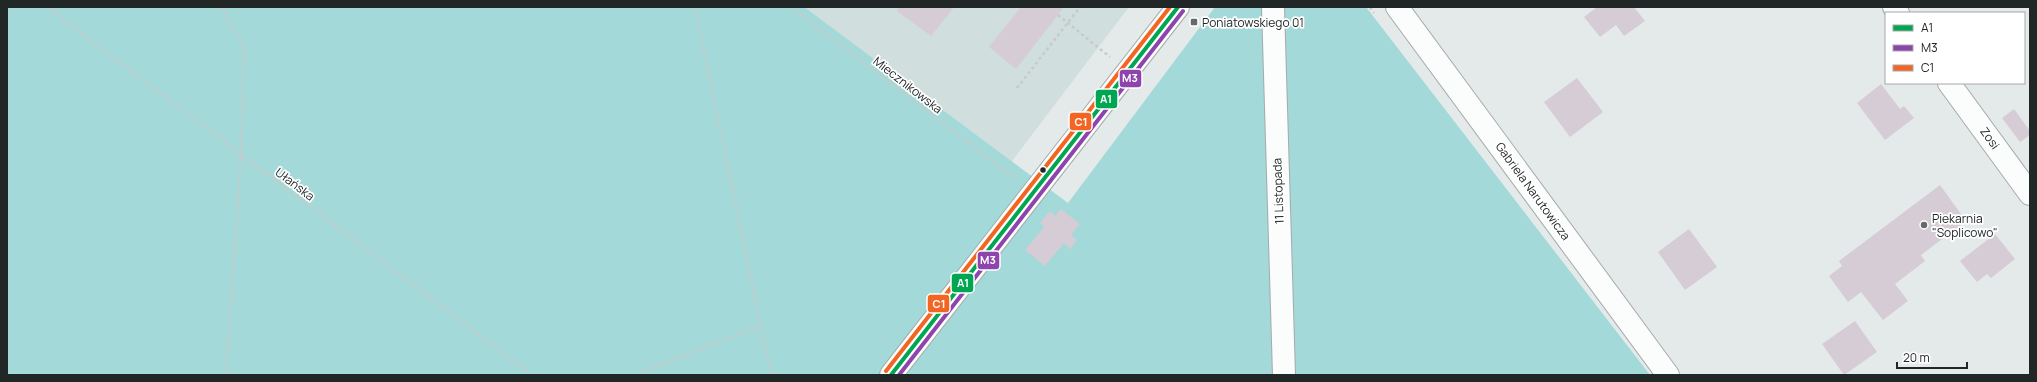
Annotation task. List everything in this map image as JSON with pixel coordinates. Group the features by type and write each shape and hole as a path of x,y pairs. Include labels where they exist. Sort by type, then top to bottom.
{"street":[{"path":"891,375 1127,70 1178,7"},
{"name":"11 Listopada","path":"1273,7 1284,375"},
{"name":"Gabriela Narutowicza","path":"1397,7 1668,375"},
{"name":"Zosi","path":"1950,84 2030,194"}],"path":[{"name":"Ułańska","path":"46,7 532,375"},
{"path":"221,7 244,46 241,154 226,375"},
{"path":"695,7 771,375"},
{"name":"Miecznikowska","path":"791,7 1013,177"},
{"path":"1017,88 1080,7"},
{"path":"1058,15 1127,70"},
{"path":"635,375 761,325"}],"shaded area":[{"path":"7,7 804,7 1068,203 1215,7 1366,7 1650,375 7,375"},
{"path":"802,7 1129,7 1009,165"}],"building":[{"path":"899,7 954,7 931,36 897,11"},
{"path":"1021,7 1064,7 1016,69 989,47"},
{"path":"1597,7 1634,7 1645,21 1624,36 1616,25 1600,37 1584,17"},
{"path":"1577,78 1603,112 1570,137 1544,102"},
{"path":"1881,84 1900,109 1904,106 1914,118 1885,140 1857,103"},
{"path":"2014,109 2030,131 2030,135 2020,142 2002,118"},
{"path":"1940,185 1966,221 1921,255 1925,261 1895,284 1908,301 1883,320 1861,292 1848,302 1829,276 1842,266 1839,261"},
{"path":"1061,209 1080,224 1071,235 1077,240 1070,249 1064,243 1045,266 1025,250 1044,227 1040,223 1050,211 1055,216"},
{"path":"1689,229 1717,267 1685,290 1658,252"},
{"path":"1995,234 2015,259 1991,278 1987,274 1977,282 1960,261"},
{"path":"1855,321 1877,352 1844,375 1822,344"}],"transit line":[{"name":"C1","path":"886,371 1170,7"},
{"name":"A1","path":"891,375 1178,7"},
{"name":"M3","path":"899,375 1183,11"}],"place":[{"name":"Poniatowskiego 01","path":"1194,22"},
{"name":"Piekarnia \"Soplicowo\"","path":"1924,225"}]}
